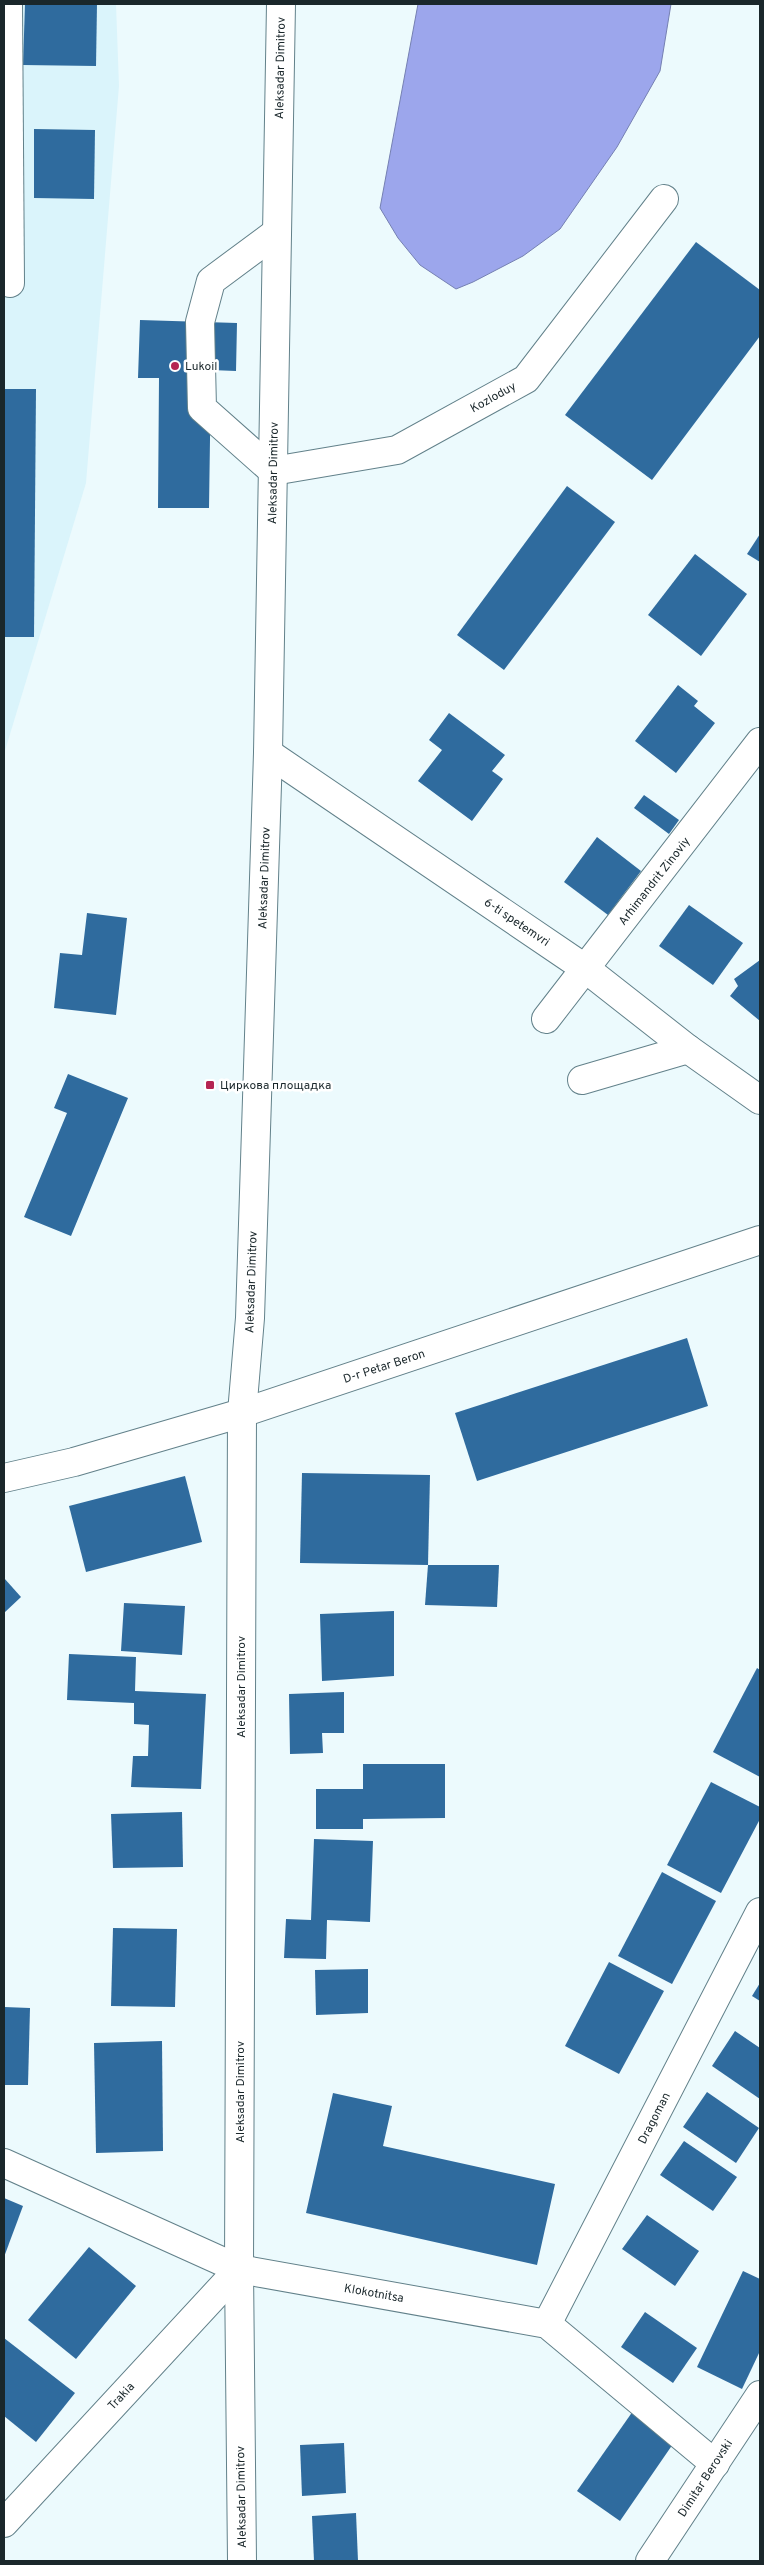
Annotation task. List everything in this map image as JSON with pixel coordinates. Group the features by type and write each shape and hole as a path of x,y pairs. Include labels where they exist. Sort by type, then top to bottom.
{"street":[{"path":"8,4 10,283"},
{"name":"Aleksadar Dimitrov","path":"242,2561 239,2269 242,1413 250,1318 268,752 281,4"},
{"name":"Kozloduy","path":"273,471 397,450 526,379 664,200"},
{"path":"273,471 202,408 200,322 211,281 277,232"},
{"name":"Arhimandrit Zinoviy","path":"546,1018 760,742"},
{"name":"6-ti spetemvri","path":"268,752 586,968 688,1049 760,1100"},
{"path":"582,1080 688,1049"},
{"name":"D-r Petar Beron","path":"4,1478 74,1462 242,1413 760,1240"},
{"name":"Dragoman","path":"547,2324 760,1912"},
{"name":"Klokotnitsa","path":"4,2163 239,2269 547,2324 715,2464"},
{"name":"Trakia","path":"4,2523 239,2269"},
{"name":"Dimitar Berovski","path":"650,2561 760,2395"}],"shaded area":[{"path":"4,4 116,4 119,86 86,483 4,754"}],"water":[{"path":"418,4 671,4 660,71 617,147 560,229 523,256 456,289 420,265 398,238 380,208"}],"building":[{"path":"25,4 97,4 96,66 23,65"},
{"path":"34,129 95,130 94,199 34,198"},
{"path":"696,242 760,290 760,336 652,480 565,415"},
{"path":"140,320 237,323 236,371 211,370 209,508 158,508 159,378 138,378"},
{"path":"4,389 36,389 34,637 4,637"},
{"path":"567,486 615,522 504,670 457,635"},
{"path":"760,534 760,562 747,554"},
{"path":"695,554 747,594 701,656 648,615"},
{"path":"678,685 698,701 694,706 715,723 676,773 635,741"},
{"path":"449,713 505,755 492,771 503,779 472,821 418,781 442,750 429,740"},
{"path":"644,795 679,820 669,834 634,808"},
{"path":"597,837 641,871 608,915 564,882"},
{"path":"689,905 743,943 713,985 659,946"},
{"path":"87,913 127,918 116,1015 54,1008 60,953 82,955"},
{"path":"760,960 760,1021 730,996 738,986 734,979"},
{"path":"68,1074 128,1098 71,1236 24,1217 67,1113 54,1108"},
{"path":"687,1338 708,1406 477,1481 455,1413"},
{"path":"302,1473 430,1475 428,1565 300,1563"},
{"path":"185,1476 202,1542 86,1572 69,1506"},
{"path":"428,1565 499,1565 497,1607 425,1605"},
{"path":"4,1578 21,1597 4,1613"},
{"path":"124,1603 185,1606 182,1655 121,1651"},
{"path":"394,1611 394,1676 322,1681 320,1614"},
{"path":"69,1654 136,1657 135,1691 206,1694 201,1789 131,1787 133,1756 148,1756 149,1725 134,1724 134,1703 67,1700"},
{"path":"757,1668 760,1670 760,1777 713,1752"},
{"path":"344,1692 344,1733 322,1733 323,1753 290,1754 289,1694"},
{"path":"363,1764 445,1764 445,1818 363,1819 363,1829 316,1829 316,1789 363,1789"},
{"path":"711,1782 760,1807 760,1819 721,1893 667,1865"},
{"path":"182,1812 183,1867 113,1868 111,1814"},
{"path":"314,1839 373,1841 370,1922 327,1920 326,1959 284,1958 286,1919 311,1920"},
{"path":"662,1872 716,1901 672,1984 618,1956"},
{"path":"113,1928 177,1929 175,2007 111,2006"},
{"path":"609,1962 664,1991 619,2074 565,2046"},
{"path":"368,1969 368,2013 316,2015 315,1970"},
{"path":"760,1983 760,2001 752,1996"},
{"path":"4,2007 30,2008 28,2085 4,2085"},
{"path":"735,2031 760,2048 760,2099 712,2066"},
{"path":"162,2041 163,2151 96,2153 94,2043"},
{"path":"707,2092 759,2128 736,2163 683,2127"},
{"path":"333,2093 392,2106 383,2146 555,2184 537,2265 306,2213"},
{"path":"684,2141 737,2177 713,2211 660,2175"},
{"path":"4,2198 23,2206 4,2257"},
{"path":"647,2215 699,2251 675,2286 622,2249"},
{"path":"89,2247 136,2286 76,2359 28,2320"},
{"path":"743,2271 760,2279 760,2351 742,2389 697,2367"},
{"path":"645,2312 697,2348 673,2383 621,2347"},
{"path":"4,2338 75,2393 36,2442 4,2416"},
{"path":"633,2411 675,2441 620,2521 577,2491"},
{"path":"344,2443 346,2493 302,2496 300,2445"},
{"path":"356,2513 358,2561 314,2561 312,2516"}],"place":[{"name":"Lukoil","path":"175,366"},
{"name":"Циркова площадка","path":"210,1085"}]}
